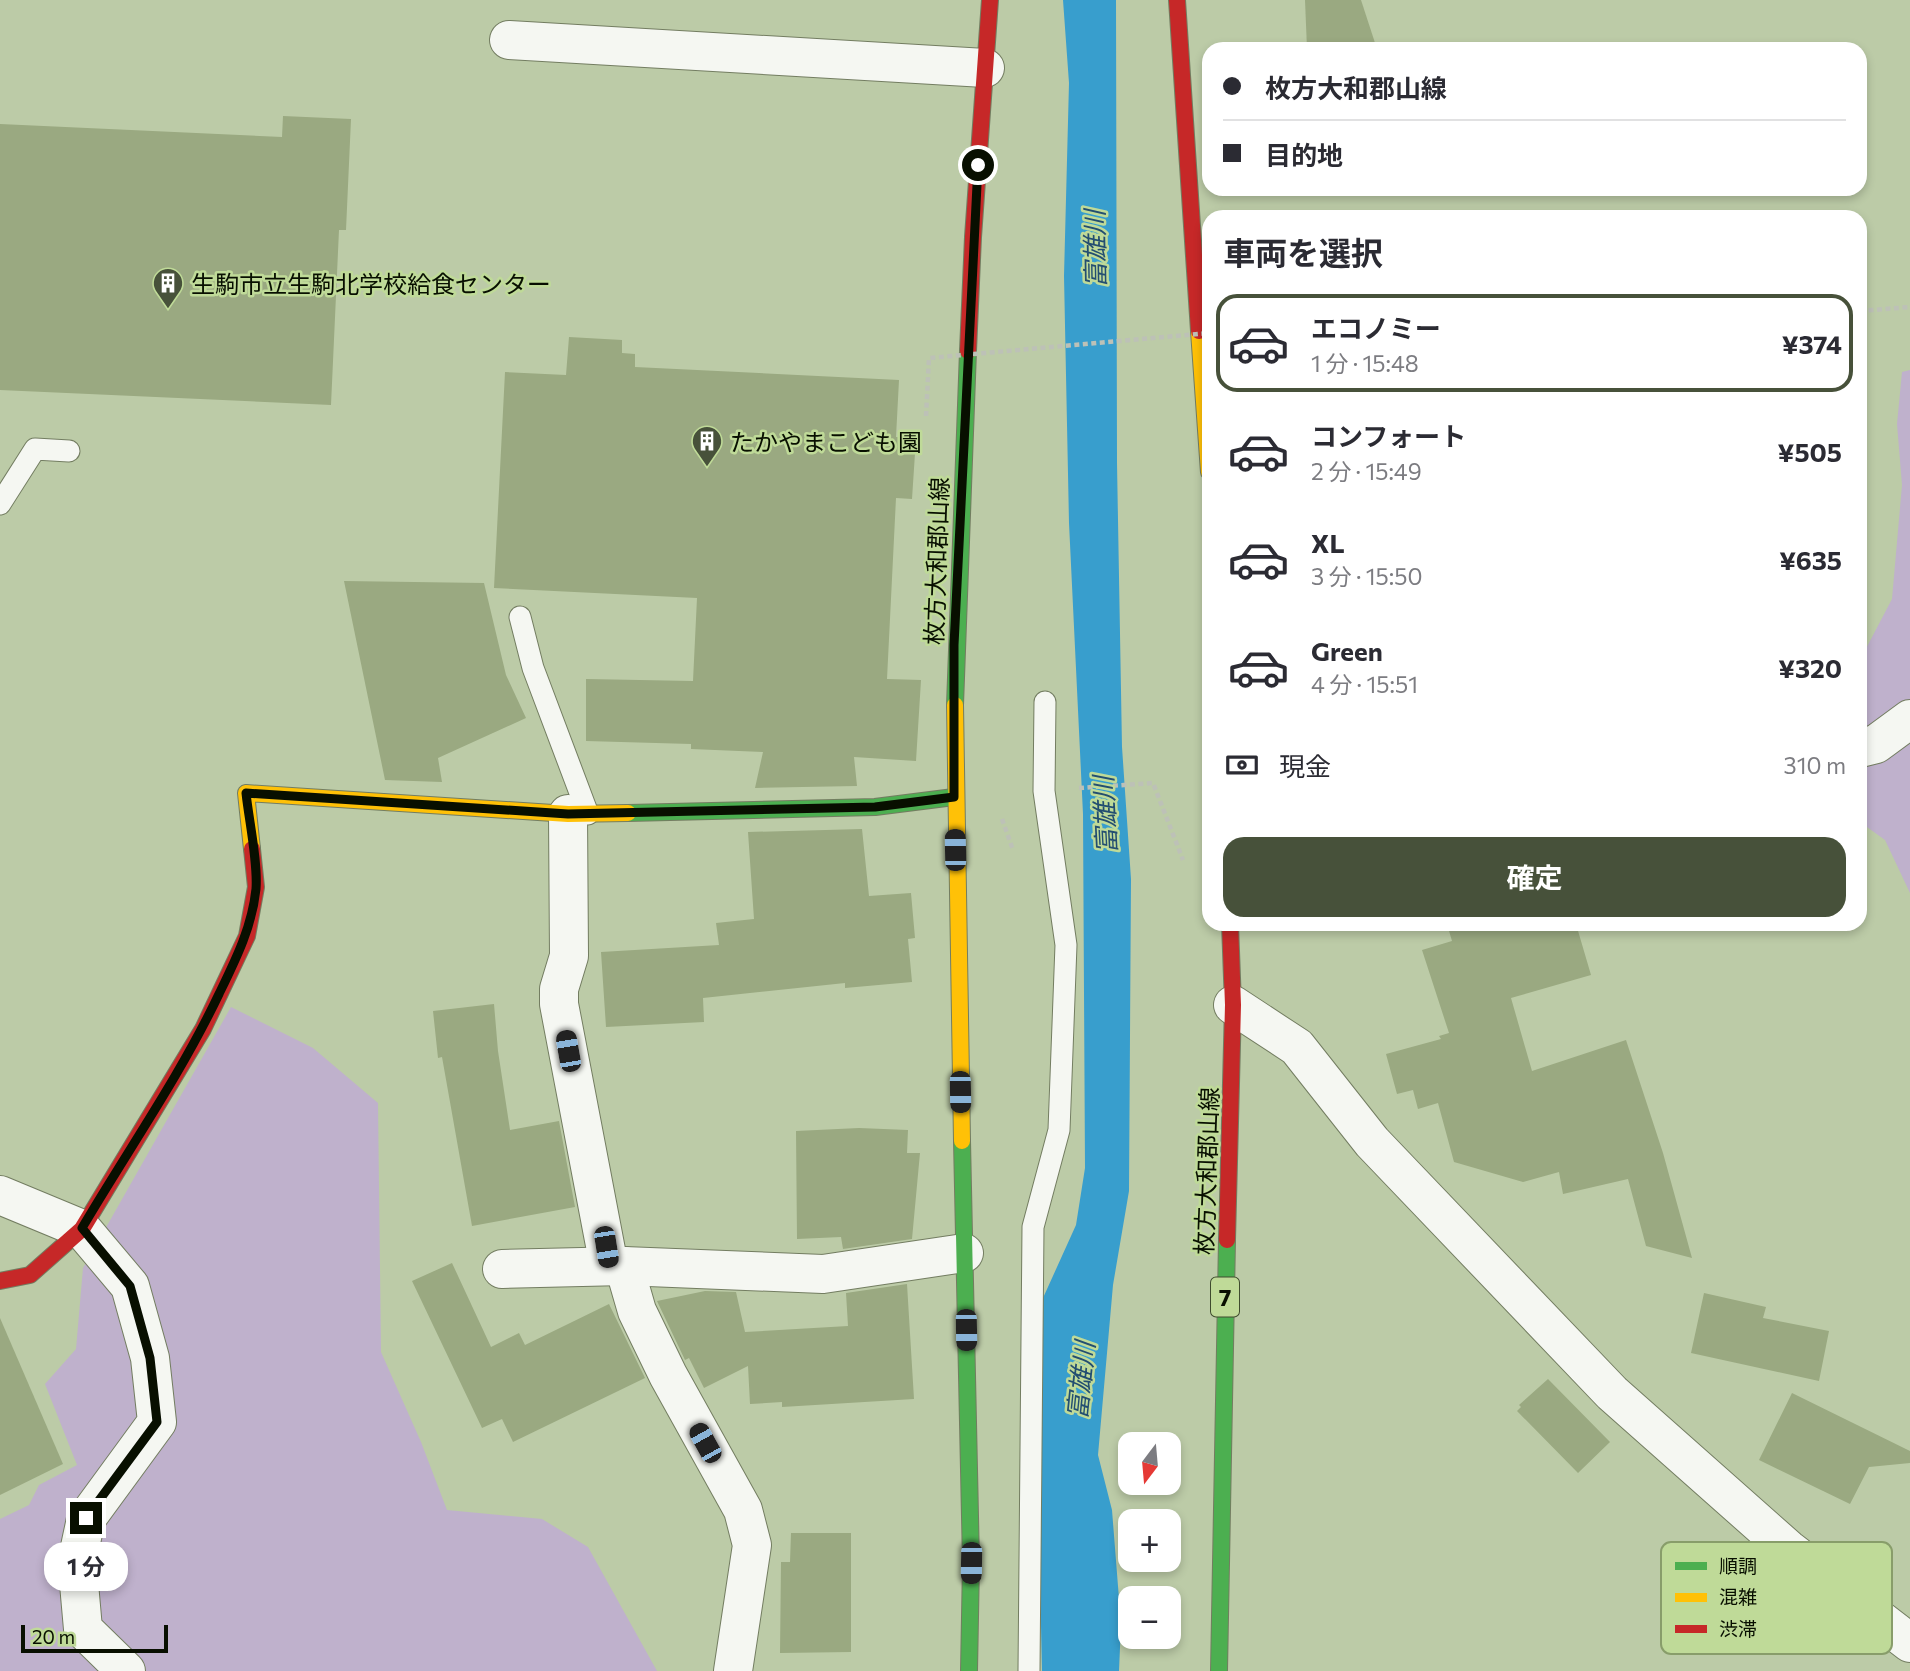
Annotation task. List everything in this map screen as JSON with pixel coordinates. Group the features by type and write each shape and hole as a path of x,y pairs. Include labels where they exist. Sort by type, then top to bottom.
{"main road":[{"name":"枚方大和郡山線","path":"969,1671 971,1563 954,797 954,645 972,237 990,0"},
{"path":"1177,0 1202,287"},
{"path":"0,1281 30,1275 82,1228 196,1040 247,936 256,887 246,793 578,814 875,807 954,797"},
{"name":"枚方大和郡山線","path":"1219,1671 1222,1420 1233,1005 1230,931"}],"street":[{"path":"509,40 985,68"},
{"path":"1867,746 1876,744 1910,719"},
{"path":"578,814 569,956 559,989 559,1004 617,1266 668,1375 743,1510 752,1545 733,1671"},
{"path":"1233,1005 1297,1046 1372,1142 1612,1394 1780,1542"},
{"path":"0,1195 82,1228 130,1286 150,1358 157,1422 86,1518 77,1561 83,1629 126,1671"},
{"path":"502,1269 617,1266 823,1274 964,1253"},
{"path":"1892,1629 1910,1643"}],"lane":[{"path":"0,504 35,449 69,451"},
{"path":"520,617 578,814"},
{"path":"1029,1671 1033,1227 1059,1130 1066,945 1044,790 1045,702"}],"path":[{"path":"1867,310 1910,307"},
{"path":"926,416 929,358 1202,344"},
{"path":"1044,790 1153,783 1182,860"}],"shaded area":[{"path":"1910,370 1910,893 1885,840 1867,827 1867,647 1892,599 1902,485 1897,424 1902,372"},
{"path":"231,1007 313,1048 378,1103 381,1352 421,1442 447,1510 542,1519 588,1547 657,1671 0,1671 0,1519 29,1505 39,1485 77,1465 45,1384 76,1349 83,1268"}],"water":[{"name":"富雄川","path":"1063,0 1116,0 1117,463 1122,747 1131,879 1129,1191 1113,1285 1098,1455 1112,1510 1118,1586 1119,1671 1042,1671 1039,1535 1043,1298 1076,1225 1085,1168 1083,814 1069,523 1064,276 1069,83"}],"building":[{"path":"1305,0 1361,0 1375,42 1307,42"},
{"name":"生駒市立生駒北学校給食センター","path":"283,116 351,119 346,230 339,230 331,405 0,390 0,124 282,137"},
{"name":"たかやまこども園","path":"569,337 622,340 622,353 635,354 635,367 899,380 896,437 916,438 912,499 896,498 887,679 921,680 916,761 854,757 857,786 755,788 763,752 691,749 691,744 586,741 586,679 693,681 697,598 494,588 505,372 566,375"},
{"path":"344,581 484,583 506,675 526,718 438,758 442,782 385,780"},
{"path":"862,829 869,896 911,893 915,938 908,939 912,982 845,988 845,983 703,998 704,1022 606,1027 601,952 719,945 716,923 754,919 748,832"},
{"path":"1449,931 1578,931 1591,975 1511,998 1532,1071 1626,1040 1663,1153 1692,1258 1646,1246 1628,1179 1563,1194 1559,1172 1523,1182 1454,1162 1438,1103 1418,1109 1413,1090 1397,1094 1386,1054 1441,1039 1439,1036 1449,1033 1422,950 1452,941"},
{"path":"494,1004 510,1130 559,1121 575,1207 472,1226 442,1057 438,1058 433,1011"},
{"path":"859,1128 908,1130 907,1153 920,1153 912,1239 843,1249 841,1237 797,1239 796,1131"},
{"path":"452,1263 491,1347 519,1333 525,1345 609,1304 645,1378 513,1442 502,1419 482,1428 412,1281"},
{"path":"907,1284 914,1399 782,1407 782,1402 750,1404 748,1366 704,1388 689,1358 685,1360 657,1301 705,1291 736,1292 745,1332 848,1326 846,1293"},
{"path":"1704,1293 1766,1307 1763,1318 1829,1331 1819,1381 1691,1353"},
{"path":"0,1318 63,1464 0,1495"},
{"path":"1548,1379 1610,1442 1578,1473 1517,1411 1521,1407 1519,1405"},
{"path":"1792,1393 1910,1451 1910,1463 1869,1467 1850,1504 1759,1460"},
{"path":"791,1533 851,1533 851,1652 780,1653 781,1562 790,1562"}],"traffic: fast":[{"path":"955,705 968,351"},
{"path":"628,813 875,807 954,797"},
{"path":"962,1141 971,1563 969,1671"},
{"path":"1219,1671 1227,1240"}],"traffic: slow":[{"path":"1199,331 1202,373"},
{"path":"955,705 962,1141"},
{"path":"252,849 246,793 568,814 628,813"}],"traffic: jam":[{"path":"968,351 973,237 990,0"},
{"path":"1177,0 1199,331"},
{"path":"0,1281 30,1275 82,1229 203,1029 247,936 256,887 252,849"},
{"path":"1227,1240 1233,1005 1230,931"}],"place":[{"name":"生駒市立生駒北学校給食センター","path":"168,310"},
{"name":"たかやまこども園","path":"707,468"}],"route":[{"path":"86,1518 157,1422 150,1358 130,1286 82,1228 158,1107 203,1028 247,936 256,887 246,793 568,814 875,807 954,797 954,645 972,237 978,165"}]}
